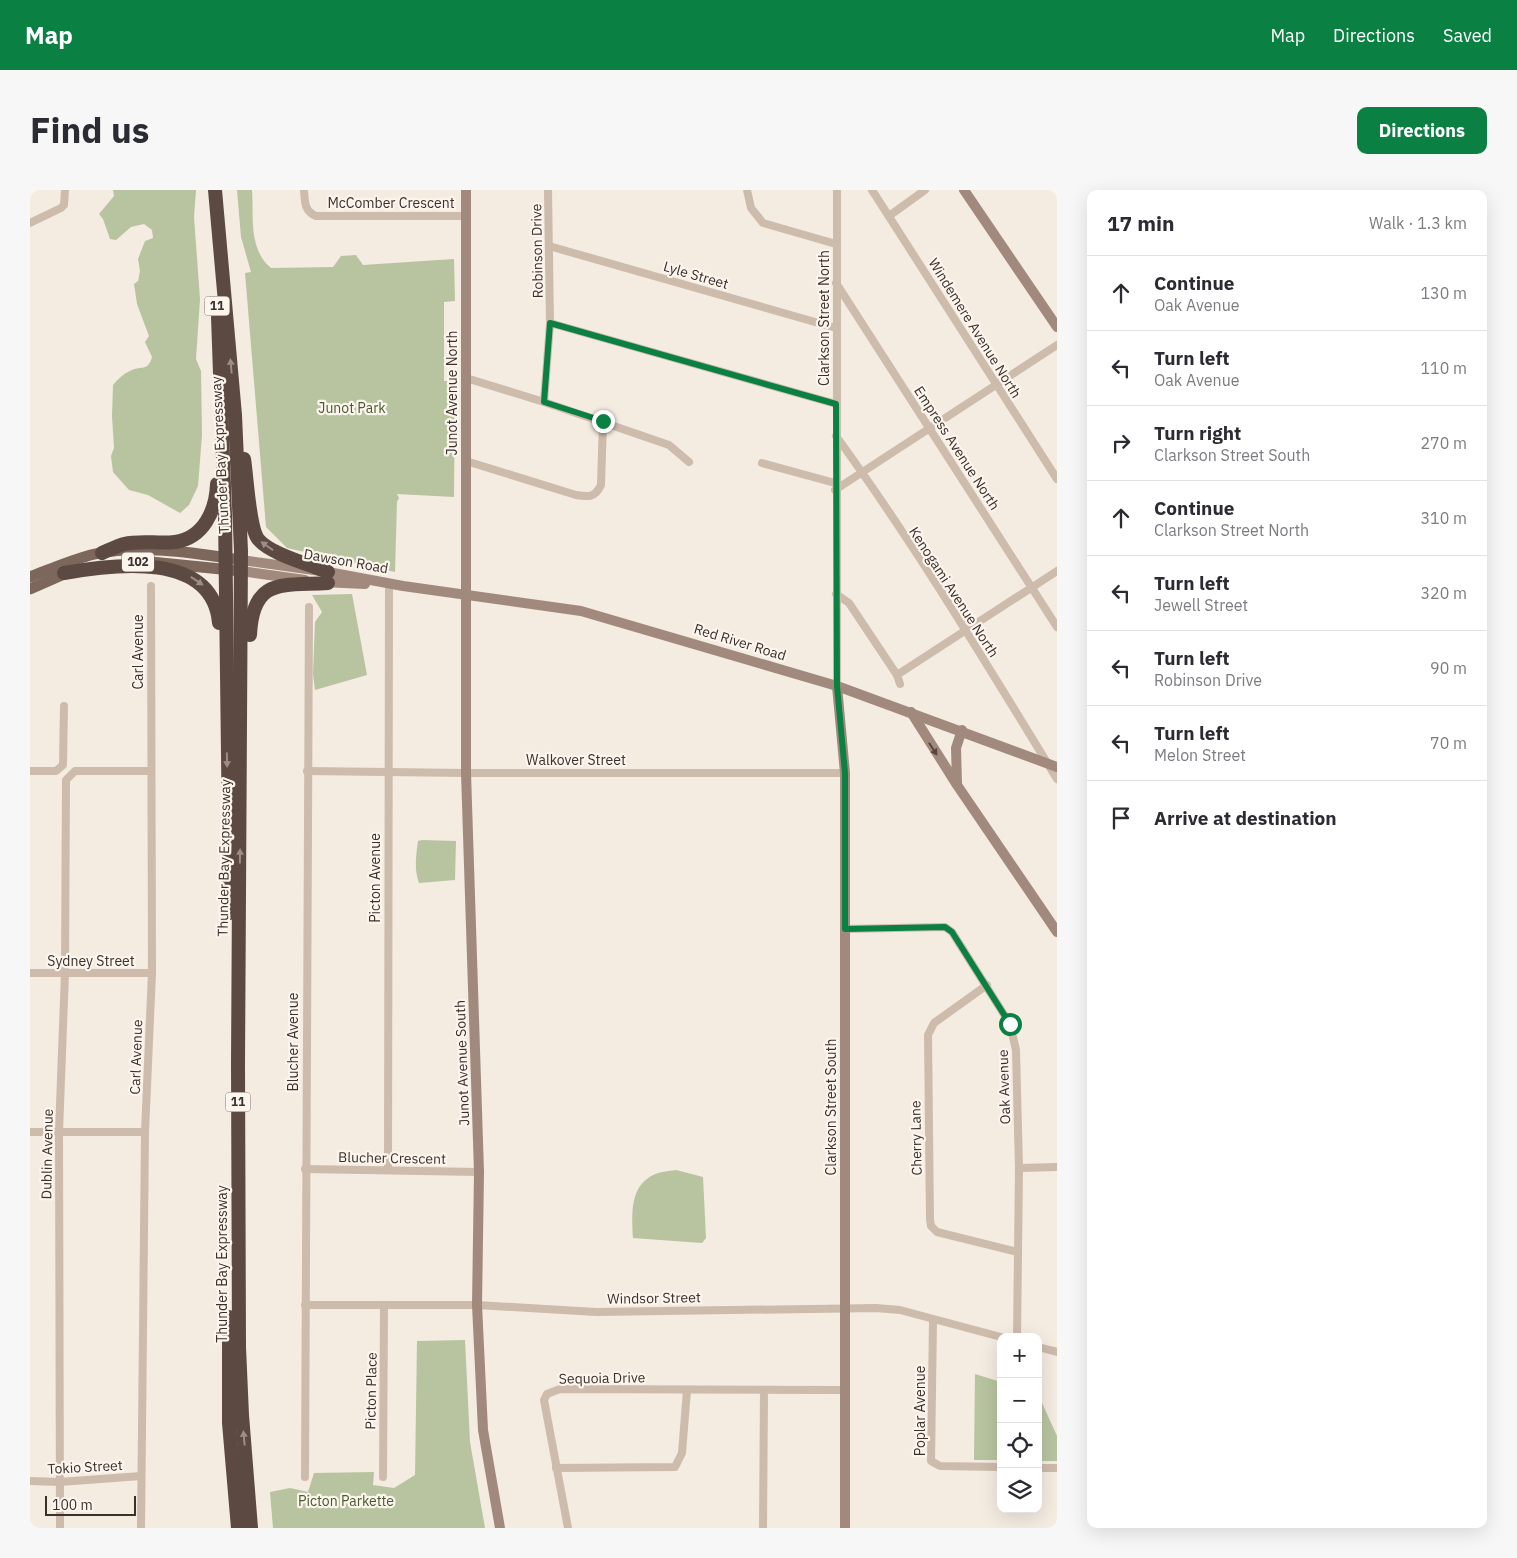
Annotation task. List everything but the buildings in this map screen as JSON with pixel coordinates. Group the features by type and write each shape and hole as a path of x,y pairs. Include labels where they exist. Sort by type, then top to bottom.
{"highway":[{"name":"Thunder Bay Expressway","path":"208,190 218,321 226,564 231,975 229,1423 232,1478 238,1528"},
{"name":"Thunder Bay Expressway","path":"215,190 235,415 241,566 239,1347 251,1528"},
{"path":"235,415 248,480 253,524 258,539 272,550 328,577"},
{"path":"102,553 124,544 183,540 198,532 206,523 214,508 217,492 222,421"},
{"path":"64,573 102,567 130,566 177,572 197,579 210,593 218,609 227,711"},
{"path":"242,717 248,678 250,621 256,602 261,595 276,587 328,577"},
{"path":"232,1478 233,1528"},
{"path":"247,1487 257,1528"}],"main road":[{"name":"Junot Avenue North","path":"466,190 468,595"},
{"path":"964,190 1057,327"},
{"name":"Dawson Road","path":"30,577 76,559 102,553 148,550 226,564 403,586"},
{"name":"Dawson Road","path":"30,588 64,573 101,563 120,561 226,564"},
{"name":"Dawson Road","path":"328,577 390,586 403,586"},
{"name":"Red River Road","path":"403,586 581,610 837,686 962,730 1052,765"},
{"name":"Junot Avenue South","path":"468,595 466,773 479,1172 477,1305 483,1430 500,1528"},
{"name":"Clarkson Street South","path":"837,686 845,773 845,1528"},
{"path":"911,712 957,785 1057,932"},
{"path":"957,785 956,748 962,730"}],"street":[{"path":"30,223 61,208 64,205 65,190"},
{"name":"McComber Crescent","path":"304,190 305,206 308,211 316,216 466,216"},
{"name":"Robinson Drive","path":"544,402 550,323 548,190"},
{"path":"747,190 751,208 763,223 836,244"},
{"name":"Clarkson Street North","path":"837,190 835,487 837,686"},
{"name":"Windemere Avenue North","path":"872,190 1057,479"},
{"path":"889,216 926,190"},
{"name":"Lyle Street","path":"549,246 836,328"},
{"name":"Empress Avenue North","path":"836,283 1057,627"},
{"path":"550,323 836,404"},
{"path":"762,463 835,487 862,472 1057,345"},
{"path":"466,378 603,421 669,445 689,462"},
{"path":"466,462 576,495 589,497 597,493 601,486 603,421"},
{"name":"Kenogami Avenue North","path":"836,436 862,472 1052,765 1057,779"},
{"path":"897,675 1057,571"},
{"name":"Carl Avenue","path":"141,1528 145,1132 152,973 151,586"},
{"name":"Picton Avenue","path":"388,1170 387,771 390,586"},
{"path":"836,594 849,603 897,675 900,684"},
{"name":"Blucher Avenue","path":"305,1477 309,607"},
{"path":"30,771 56,771 62,768 64,763 64,706"},
{"name":"Walkover Street","path":"307,770 466,773 845,773"},
{"name":"Dublin Avenue","path":"60,1528 59,1132 65,973 66,780 75,771 150,772"},
{"name":"Oak Avenue","path":"845,929 945,927 952,932 1010,1024 1013,1035 1019,1168 1017,1333"},
{"name":"Sydney Street","path":"30,973 152,973"},
{"name":"Cherry Lane","path":"987,985 934,1023 928,1035 930,1219 931,1226 937,1232 1018,1252"},
{"path":"30,1132 145,1132"},
{"path":"1019,1168 1057,1167"},
{"name":"Blucher Crescent","path":"305,1169 479,1172"},
{"name":"Windsor Street","path":"305,1305 477,1305 596,1312 844,1307 900,1310 997,1336"},
{"name":"Picton Place","path":"383,1477 384,1305"},
{"name":"Poplar Avenue","path":"933,1320 932,1461 940,1466 997,1467"},
{"path":"1042,1348 1057,1352"},
{"name":"Sequoia Drive","path":"568,1528 544,1400 547,1394 560,1389 844,1390"},
{"path":"556,1468 676,1467 682,1452 687,1390"},
{"path":"764,1390 764,1528"},
{"path":"1042,1468 1057,1468"},
{"name":"Tokio Street","path":"30,1481 60,1482 141,1476"}],"green space":[{"path":"113,190 196,190 194,217 200,299 196,359 201,371 202,435 198,486 189,505 180,513 148,495 129,490 113,472 111,456 114,448 113,385 127,372 148,365 152,357 145,342 149,336 137,304 134,284 138,281 140,271 138,259 145,241 153,238 152,230 144,224 131,227 116,240 110,239 103,219 99,214 114,196"},
{"name":"Junot Park","path":"237,190 252,190 255,242 259,252 271,268 333,267 341,256 356,255 363,265 454,259 455,301 444,302 444,381 455,381 454,497 397,494 399,498 397,502 395,572 287,548 266,527 245,273 251,272 241,237"},
{"path":"352,594 367,675 315,690 313,674 315,622 322,612 312,595"},
{"path":"418,841 456,841 455,880 419,883 416,873 416,857"},
{"path":"676,1170 703,1177 706,1238 702,1243 633,1238 634,1203 640,1187 645,1180 653,1175"},
{"name":"Picton Parkette","path":"465,1340 470,1442 485,1528 273,1528 270,1492 290,1488 308,1492 314,1473 374,1472 373,1485 394,1488 415,1475 417,1341"},
{"path":"975,1374 997,1381 997,1460 974,1460"},
{"path":"1042,1403 1057,1436 1057,1461 1042,1461"}],"route":[{"path":"603,421 544,402 550,323 836,404 837,686 845,773 845,929 945,927 952,932 1010,1024"}]}
